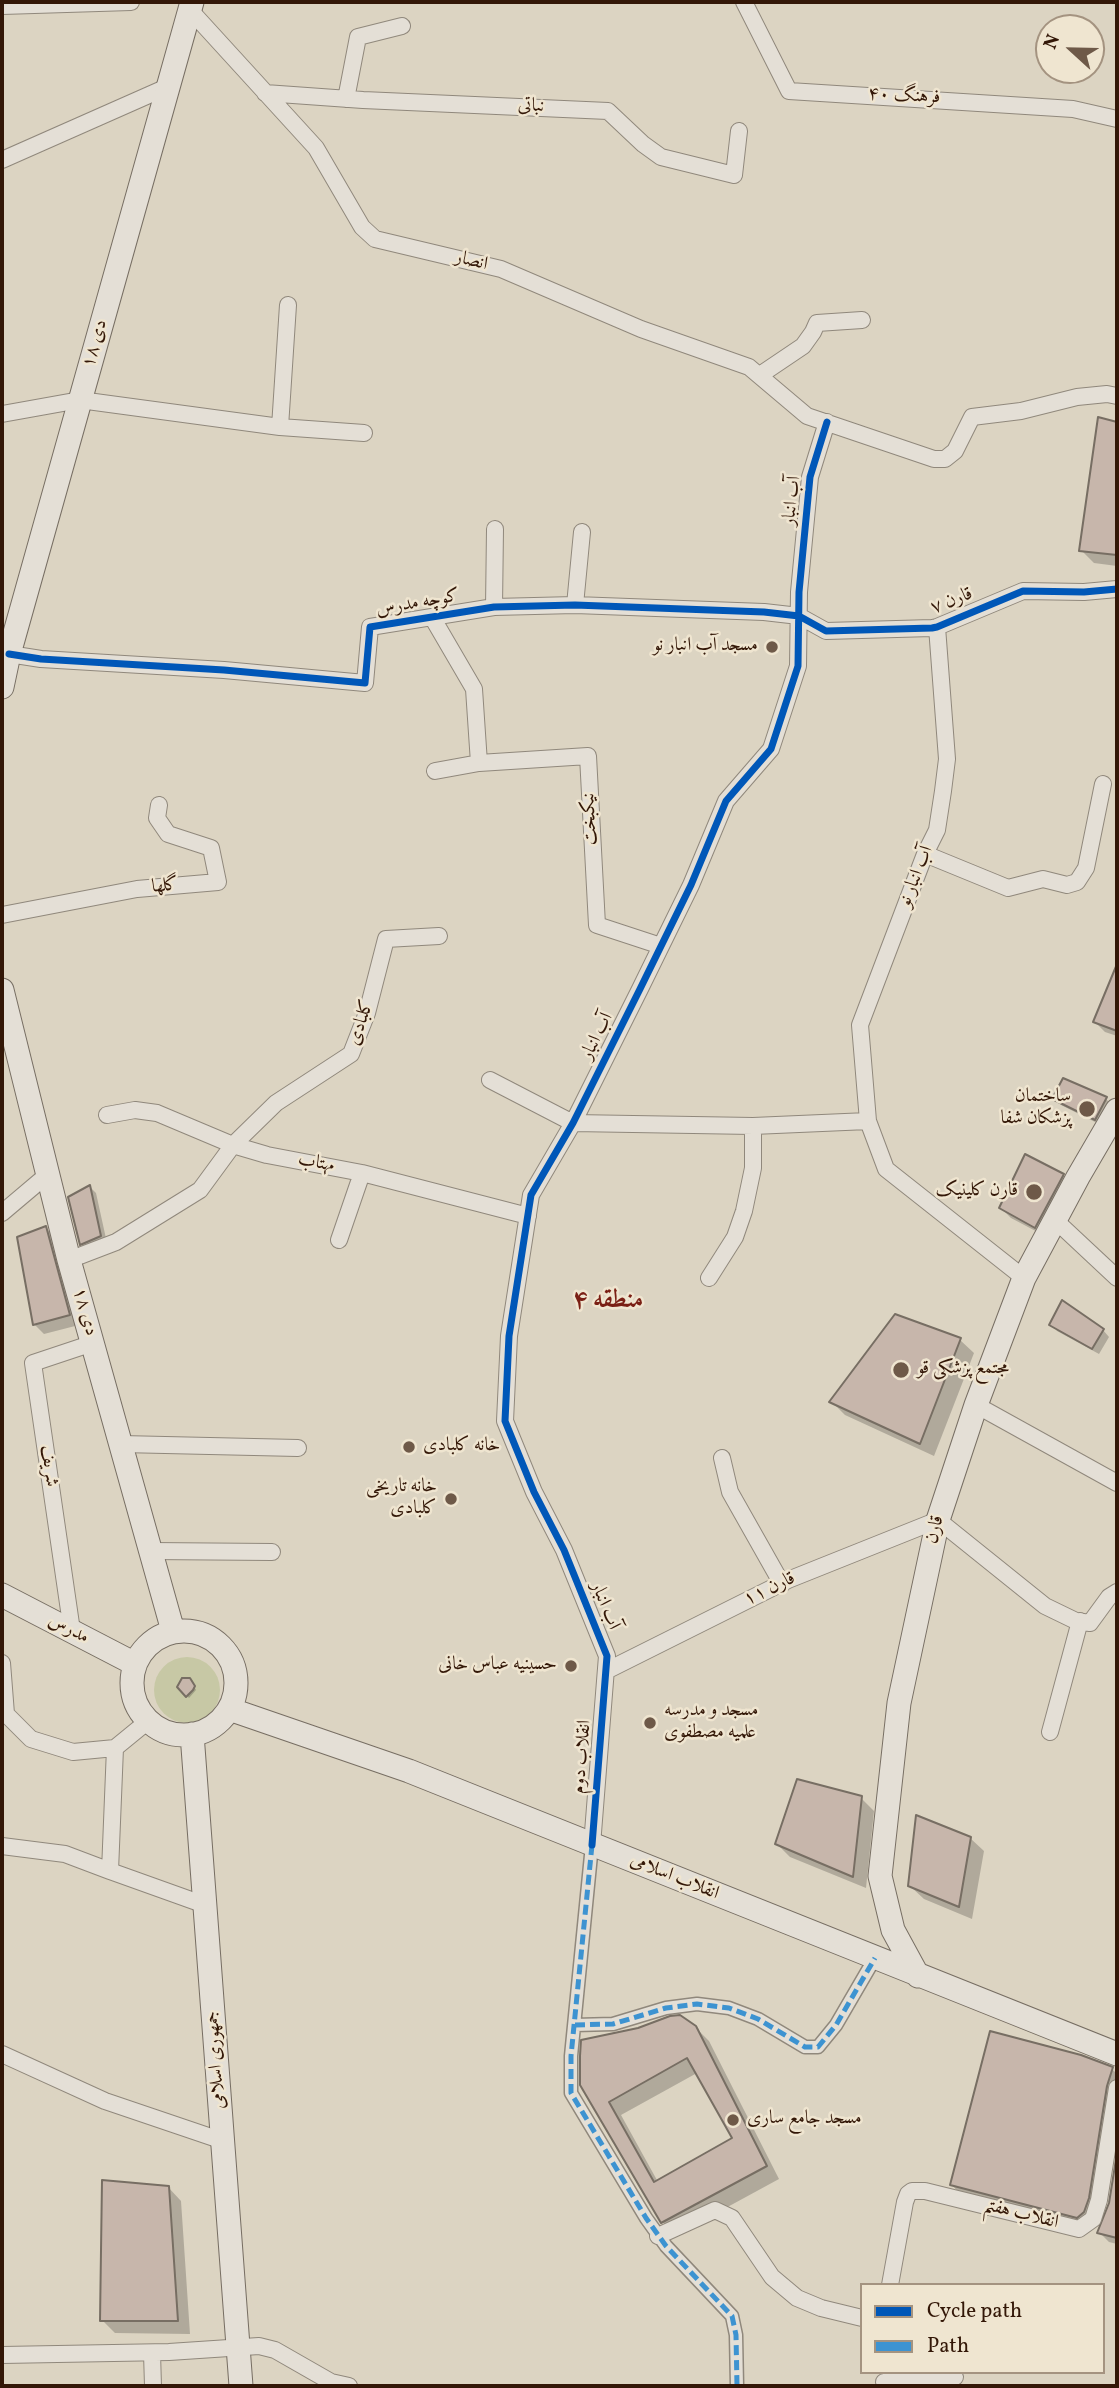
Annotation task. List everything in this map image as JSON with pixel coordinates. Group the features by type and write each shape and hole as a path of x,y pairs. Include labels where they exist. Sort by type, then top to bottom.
{"main road":[{"name":"۱۸ دی","path":"2,687 5,654 191,6"},
{"name":"۱۸ دی","path":"3,999 69,1260 173,1632"},
{"name":"قارن","path":"918,1976 893,1930 880,1876 899,1703 938,1520 976,1405 1024,1278 1055,1220 1114,1122"},
{"name":"مدرس","path":"2,1595 135,1664"},
{"path":"173,1632 197,1632 208,1636 226,1652 232,1663 236,1686 229,1709 213,1726 192,1734 169,1732 148,1721 133,1695 135,1664 144,1649 157,1638 173,1632"},
{"name":"انقلاب اسلامی","path":"229,1709 409,1771 1117,2054"},
{"name":"جمهوری اسلامی","path":"192,1734 241,2386"}],"street":[{"path":"2,6 131,2"},
{"name":"فرهنگ ۴۰","path":"744,2 789,90 1073,109 1117,119"},
{"name":"انصار","path":"191,6 316,148 362,228 376,239 501,269 641,329 750,367 807,416 934,459 945,459 955,451 972,417 1021,411 1077,397 1107,394 1117,396"},
{"path":"346,99 358,37 402,26"},
{"path":"2,160 167,87"},
{"name":"نباتی","path":"265,93 608,111 661,157 734,175 739,131"},
{"path":"280,427 288,305"},
{"path":"760,375 803,346 817,323 862,320"},
{"path":"2,414 80,400 280,427 364,433"},
{"name":"آب انبار","path":"606,1671 607,1656 564,1550 534,1492 505,1421 509,1336 531,1195 573,1123 661,946 691,885 726,801 772,749 797,666 799,592 810,477 827,422"},
{"path":"494,607 495,529"},
{"path":"575,605 582,532"},
{"name":"قارن ٧","path":"799,616 826,631 937,627 1023,591 1084,592 1117,589"},
{"name":"کوچه مدرس","path":"5,654 365,683 370,628 494,607 575,605 764,612 799,616"},
{"path":"432,617 474,689 479,763 435,771"},
{"name":"آب انبار نو","path":"937,627 947,759 937,830 860,1025 869,1121 886,1169 1024,1278"},
{"name":"نیکبخت","path":"479,763 588,757 597,925 661,946"},
{"path":"926,854 1008,888 1043,879 1067,885 1077,881 1086,868 1103,784"},
{"name":"گلها","path":"2,915 138,889 218,882 211,848 168,834 157,818 159,805"},
{"name":"کلبادی","path":"233,1145 275,1103 351,1054 367,1013 386,939 439,936"},
{"path":"490,1080 573,1123 752,1126 869,1121"},
{"name":"مهتاب","path":"107,1115 135,1110 158,1112 233,1145 267,1155 362,1173 528,1216"},
{"path":"709,1278 735,1237 744,1211 753,1168 752,1126"},
{"path":"69,1260 116,1242 200,1190 233,1145"},
{"path":"340,1240 362,1173"},
{"path":"2,1213 47,1175"},
{"path":"1055,1220 1117,1278"},
{"name":"شریف","path":"72,1631 33,1363 93,1343"},
{"path":"976,1405 1117,1483"},
{"path":"121,1444 298,1448"},
{"path":"722,1458 730,1492 782,1584"},
{"path":"938,1520 1045,1606 1080,1621 1090,1623 1109,1597 1117,1592"},
{"name":"قارن ۱۱","path":"606,1671 782,1584 938,1520"},
{"path":"150,1551 272,1552"},
{"path":"1050,1732 1080,1621"},
{"path":"2,1662 6,1714 31,1739 73,1752 114,1748 148,1721"},
{"name":"انقلاب دوم","path":"592,1845 606,1671"},
{"path":"110,1871 114,1748"},
{"path":"592,1845 571,2056 571,2094 659,2236 732,2316 736,2335 737,2386"},
{"path":"2,1846 65,1854 205,1905"},
{"path":"575,2025 613,2024 666,2008 697,2004 729,2008 758,2019 805,2047 818,2047 836,2025 875,1958"},
{"path":"2,2054 105,2101 223,2141"},
{"name":"انقلاب هفتم","path":"890,2283 905,2202 908,2193 912,2191 925,2191 1079,2230 1093,2219 1099,2200 1117,2088"},
{"path":"659,2236 715,2210 732,2218 772,2277 797,2298 821,2308 860,2318"},
{"path":"2,2355 152,2353 259,2346 275,2350 331,2382 349,2386"},
{"path":"152,2353 153,2386"},
{"path":"884,2380 955,2377"}],"green space":[{"path":"187,1657 200,1660 210,1667 217,1677 220,1690 217,1703 210,1713 200,1720 187,1723 174,1720 164,1713 157,1703 154,1690 157,1677 164,1667 174,1660"}],"building":[{"path":"1098,417 1117,422 1117,555 1079,551"},
{"path":"1117,964 1117,1031 1093,1022"},
{"name":"ساختمان پزشکان شفا","path":"1063,1078 1107,1097 1095,1120 1052,1099"},
{"name":"قارن کلینیک","path":"1025,1154 1064,1174 1035,1228 999,1208"},
{"path":"90,1185 101,1236 80,1245 68,1197"},
{"path":"46,1226 70,1315 33,1325 17,1237"},
{"path":"1062,1300 1104,1329 1092,1349 1049,1325"},
{"name":"مجتمع پزشکی قو","path":"895,1314 961,1338 920,1444 829,1402"},
{"path":"182,1678 190,1678 195,1686 186,1697 177,1687"},
{"path":"797,1779 862,1796 853,1877 775,1844"},
{"path":"916,1815 971,1837 959,1907 908,1886"},
{"name":"مسجد جامع ساری","path":"680,2015 696,2026 767,2166 661,2223 580,2085 580,2056 581,2040 638,2028","holes":["687,2058 732,2138 654,2182 609,2102"]},
{"path":"990,2031 1081,2055 1113,2067 1107,2086 1089,2198 1084,2212 1077,2218 950,2185"},
{"path":"1117,2153 1117,2238 1097,2233 1109,2203"},
{"path":"102,2180 169,2186 178,2321 100,2321"}],"marked path":[{"path":"592,1845 571,2056 571,2093 646,2218 666,2246 732,2316 736,2335 737,2386"},
{"path":"575,2025 613,2024 666,2008 697,2004 729,2008 758,2019 805,2047 818,2047 836,2025 875,1958"}],"cycle path":[{"path":"592,1845 607,1656 564,1550 534,1492 505,1421 509,1336 531,1195 573,1123 640,989 691,885 726,801 771,749 798,666 799,592 810,477 827,422"},
{"path":"9,654 41,659 224,670 365,683 370,627 494,607 575,605 764,612 799,616 826,631 932,628 1023,591 1084,592 1117,589"}],"place":[{"name":"مسجد آب انبار نو","path":"772,647"},
{"name":"ساختمان پزشکان شفا","path":"1087,1109"},
{"name":"قارن کلینیک","path":"1034,1192"},
{"name":"مجتمع پزشکی قو","path":"901,1370"},
{"name":"خانه کلبادی","path":"409,1447"},
{"name":"خانه تاریخی کلبادی","path":"451,1499"},
{"name":"حسینیه عباس خانی","path":"571,1666"},
{"name":"مسجد و مدرسه علمیه مصطفوی","path":"650,1723"},
{"name":"مسجد جامع ساری","path":"733,2120"}],"district":[{"name":"منطقه ۴","path":"608,1302"}]}
